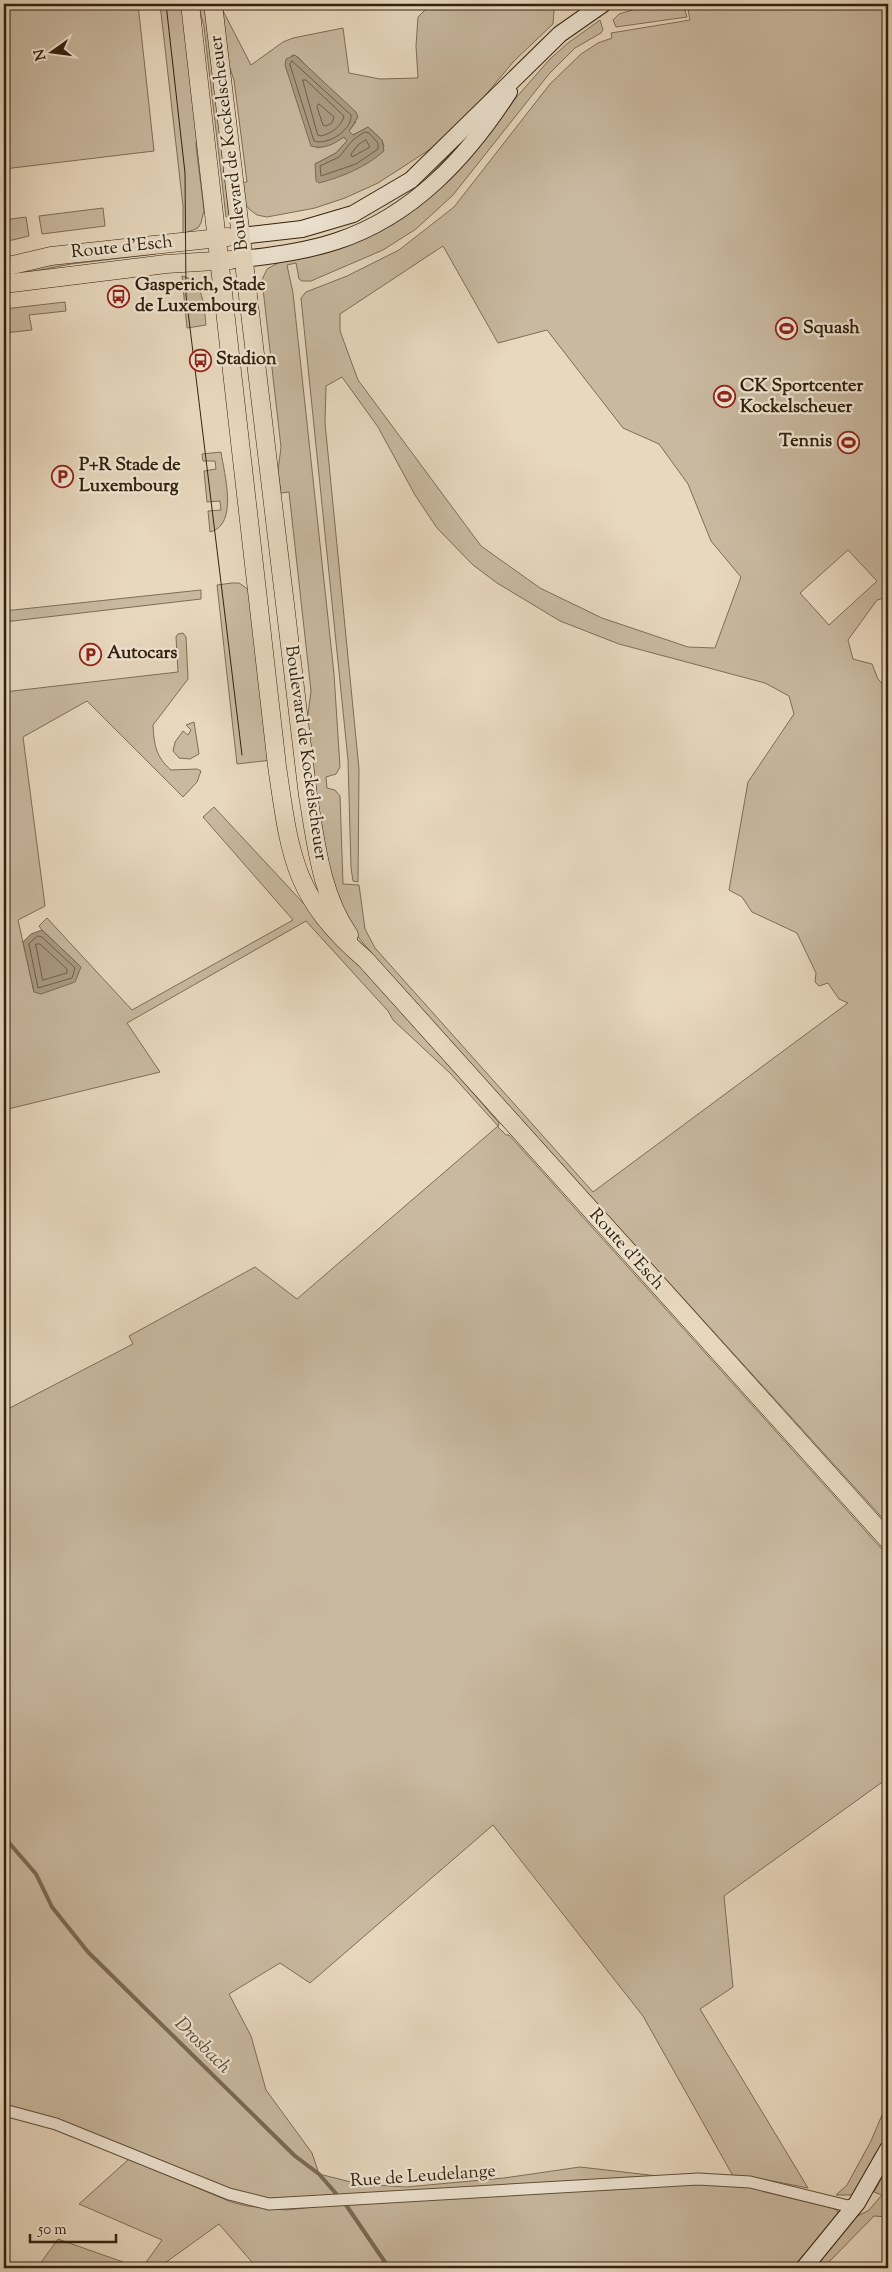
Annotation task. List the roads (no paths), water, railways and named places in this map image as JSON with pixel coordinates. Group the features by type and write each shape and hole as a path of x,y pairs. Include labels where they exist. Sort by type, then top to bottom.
{"main road":[{"name":"Boulevard de Kockelscheuer","path":"190,4 277,766 287,833 301,881 312,902 341,939 365,959"},
{"name":"Boulevard de Kockelscheuer","path":"213,4 315,838 332,906 365,959"},
{"path":"241,236 302,229 353,214 372,205 411,180 560,34 603,4"},
{"path":"244,259 301,250 339,240 388,218 415,200 438,180 476,138 524,69"},
{"name":"Route d'Esch","path":"4,267 51,256 241,236"},
{"name":"Route d'Esch","path":"4,284 166,264 244,259"},
{"name":"Route d'Esch","path":"365,959 888,1540"},
{"path":"804,2268 857,2203 888,2149"}],"street":[{"name":"Rue de Leudelange","path":"4,2110 56,2124 229,2194 246,2199 281,2204 698,2179 750,2182 848,2206 857,2203"}],"water":[{"path":"295,55 356,112 358,117 349,131 353,135 368,127 382,140 384,151 353,171 319,183 316,181 315,164 336,153 347,141 344,137 328,146 311,146 285,65 286,59"},
{"path":"42,930 81,967 75,982 41,994 34,992 23,942 31,934"}],"waterway":[{"name":"Drosbach","path":"4,1837 36,1874 52,1907 88,1952 295,2156 319,2174 339,2197"},
{"name":"Drosbach","path":"344,2202 389,2268"}],"tram line":[{"path":"166,4 185,173 186,295 242,755"}],"place":[{"name":"Gasperich, Stade de Luxembourg","path":"119,296"},
{"name":"Squash","path":"787,329"},
{"name":"Stadion","path":"200,360"},
{"name":"CK Sportcenter Kockelscheuer","path":"724,397"},
{"name":"Tennis","path":"848,442"},
{"name":"P+R Stade de Luxembourg","path":"63,476"},
{"name":"Autocars","path":"91,654"}]}
